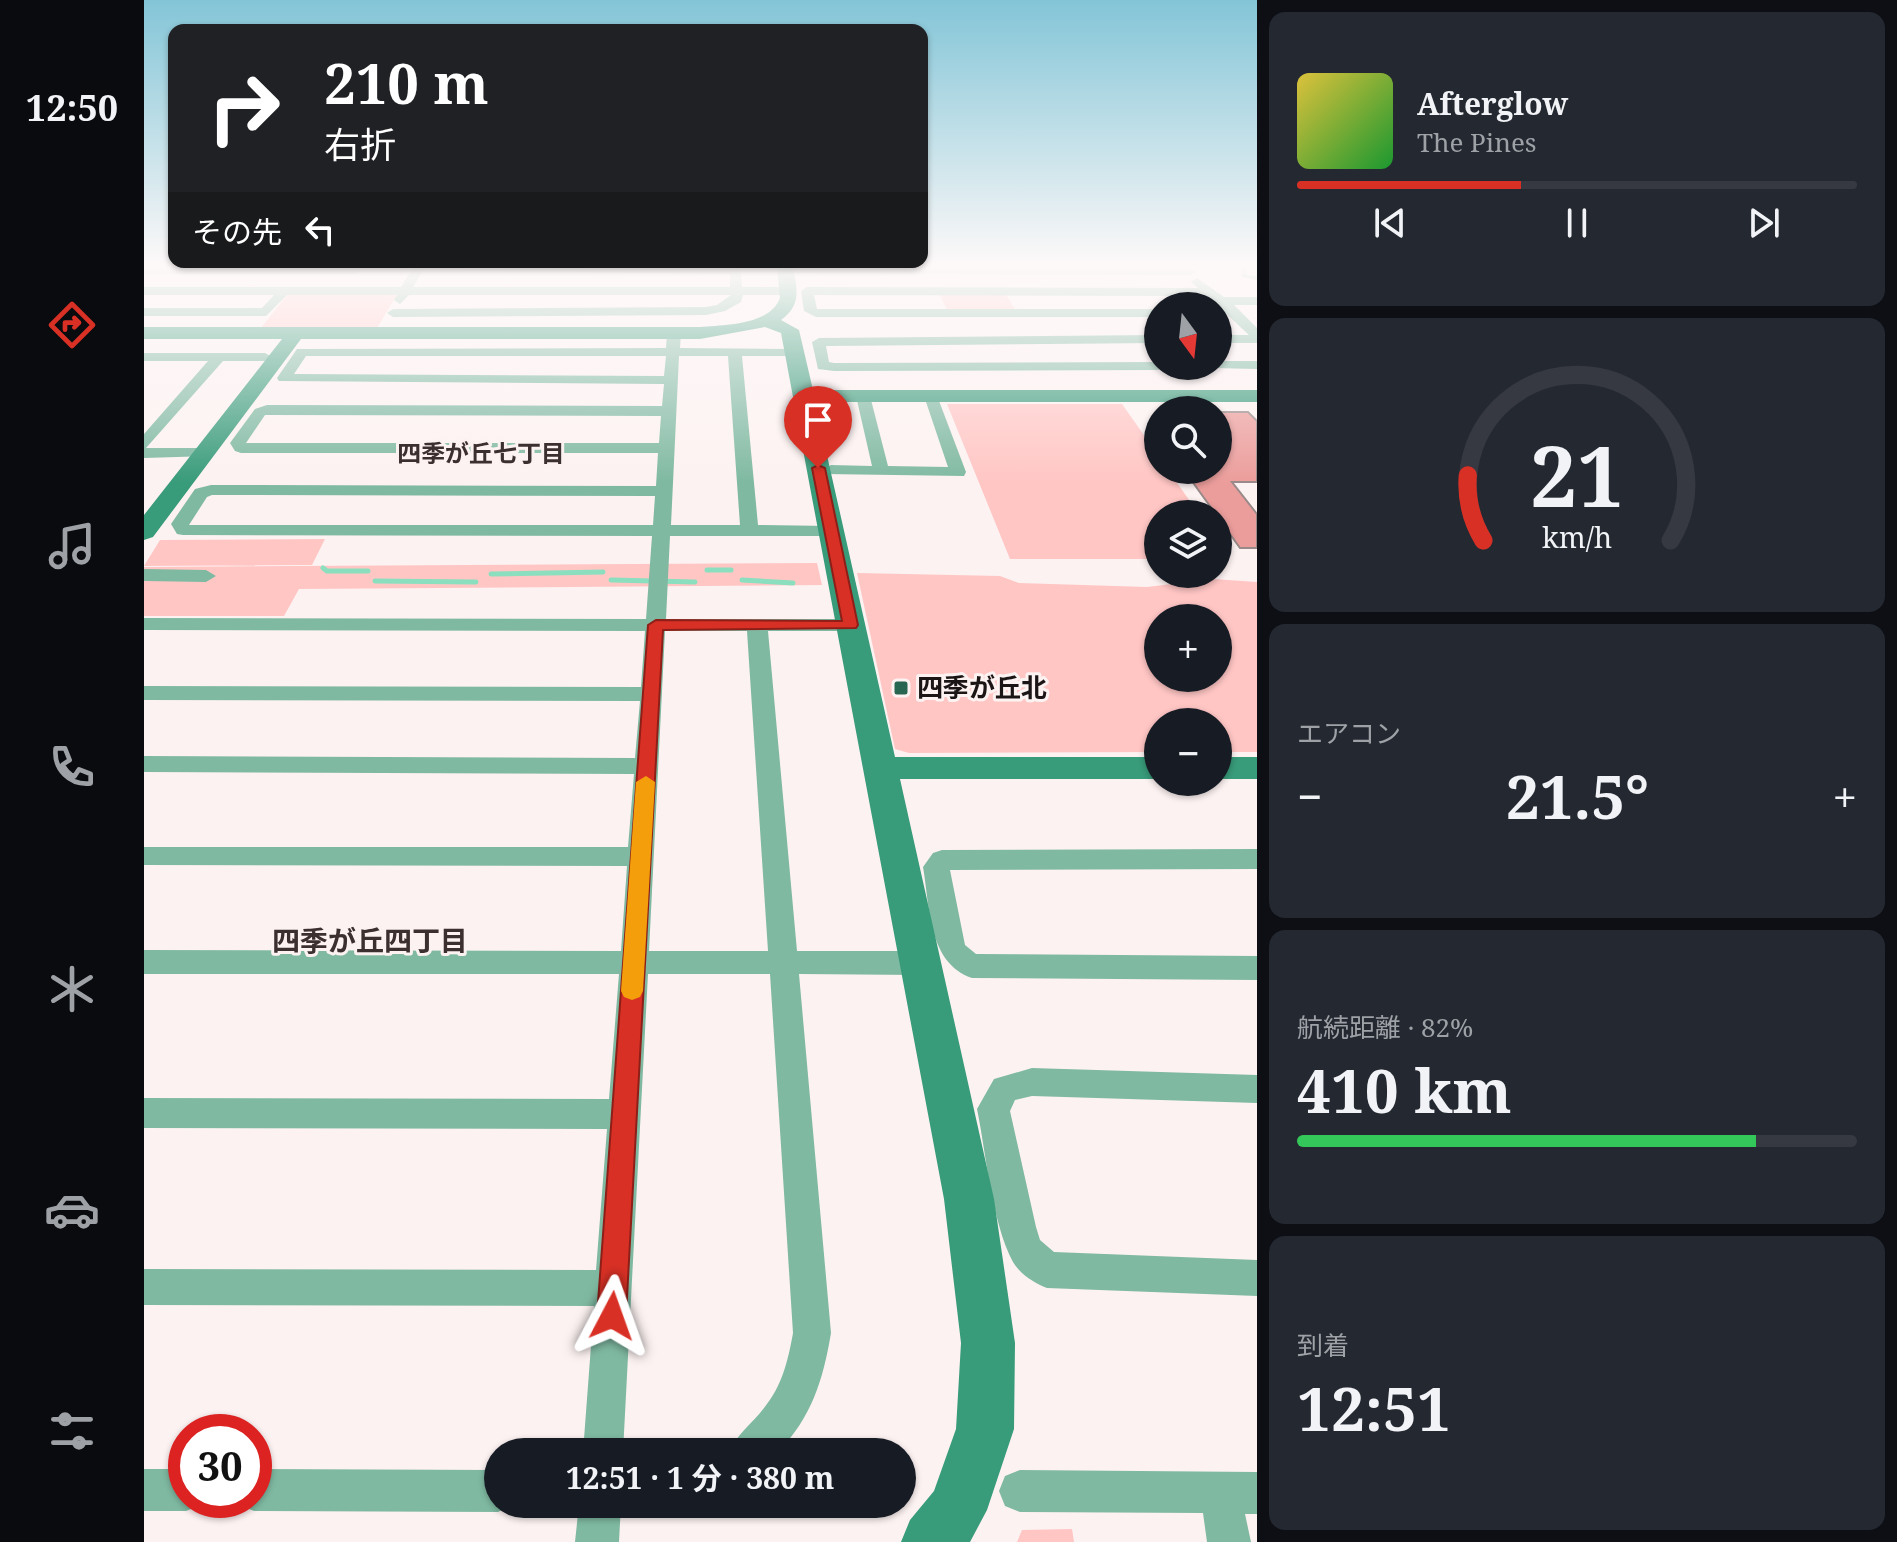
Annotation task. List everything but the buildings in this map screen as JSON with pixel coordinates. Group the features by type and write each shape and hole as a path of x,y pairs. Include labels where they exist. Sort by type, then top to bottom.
{"street":[{"path":"144,357 163,339"},
{"path":"144,532 291,339"},
{"path":"575,339 674,342 735,352 786,352"},
{"path":"671,380 284,378 302,352 674,342 687,339"},
{"path":"792,339 969,1199 988,1343 985,1429 957,1510 932,1542"},
{"path":"1144,339 819,342 823,366 834,367 1144,366"},
{"path":"1041,340 1078,396"},
{"path":"604,1438 674,342"},
{"path":"735,352 749,531"},
{"path":"144,357 265,357"},
{"path":"144,444 219,357"},
{"path":"1232,365 1257,365"},
{"path":"804,396 1257,396"},
{"path":"863,396 881,471"},
{"path":"831,470 958,472 931,396"},
{"path":"667,448 241,448 238,443 260,412 267,410 669,411"},
{"path":"144,453 204,453"},
{"path":"664,491 211,490 201,493 180,524 183,530 831,531"},
{"path":"144,575 206,576"},
{"path":"144,624 851,625"},
{"path":"757,625 812,1333 804,1378 779,1422 764,1438"},
{"path":"144,693 651,694"},
{"path":"144,764 647,766"},
{"path":"880,768 1144,768"},
{"path":"1232,768 1257,768"},
{"path":"144,856 641,857"},
{"path":"1257,859 942,860 936,867 952,948 972,966 1257,968"},
{"path":"144,962 920,963"},
{"path":"1257,1089 1032,1082 1005,1089 993,1109 1018,1227 1027,1252 1047,1270 1257,1278"},
{"path":"144,1113 624,1114"},
{"path":"144,1287 613,1288"},
{"path":"144,1490 168,1490"},
{"path":"272,1490 484,1491"},
{"path":"1020,1491 1238,1493 1229,1542"},
{"path":"597,1542 599,1518"}],"shaded area":[{"path":"947,404 1122,404 1144,435 1144,484 1178,484 1189,500 1144,500 1144,559 1010,559"},
{"path":"325,539 312,565 144,566 160,540"},
{"path":"817,563 822,585 299,589 284,616 144,616 144,567"},
{"path":"857,573 1000,576 1019,583 1144,588 1232,588 1232,580 1257,582 1257,752 1232,752 1232,708 1144,708 1144,752 909,753 895,749"},
{"path":"1072,1529 1074,1542 1017,1542 1022,1530"}],"waterway":[{"path":"323,568 327,571 368,571"},
{"path":"707,570 731,570"},
{"path":"491,574 603,572"},
{"path":"611,580 695,582"},
{"path":"742,580 793,583"},
{"path":"375,581 476,582"}],"slow traffic":[{"path":"632,991 646,782"}],"place":[{"name":"四季が丘北","path":"901,688"}],"district":[{"name":"四季が丘七丁目","path":"481,454"},
{"name":"四季が丘四丁目","path":"370,941"}],"route":[{"path":"612,1316 656,625 851,625 818,468"}]}
